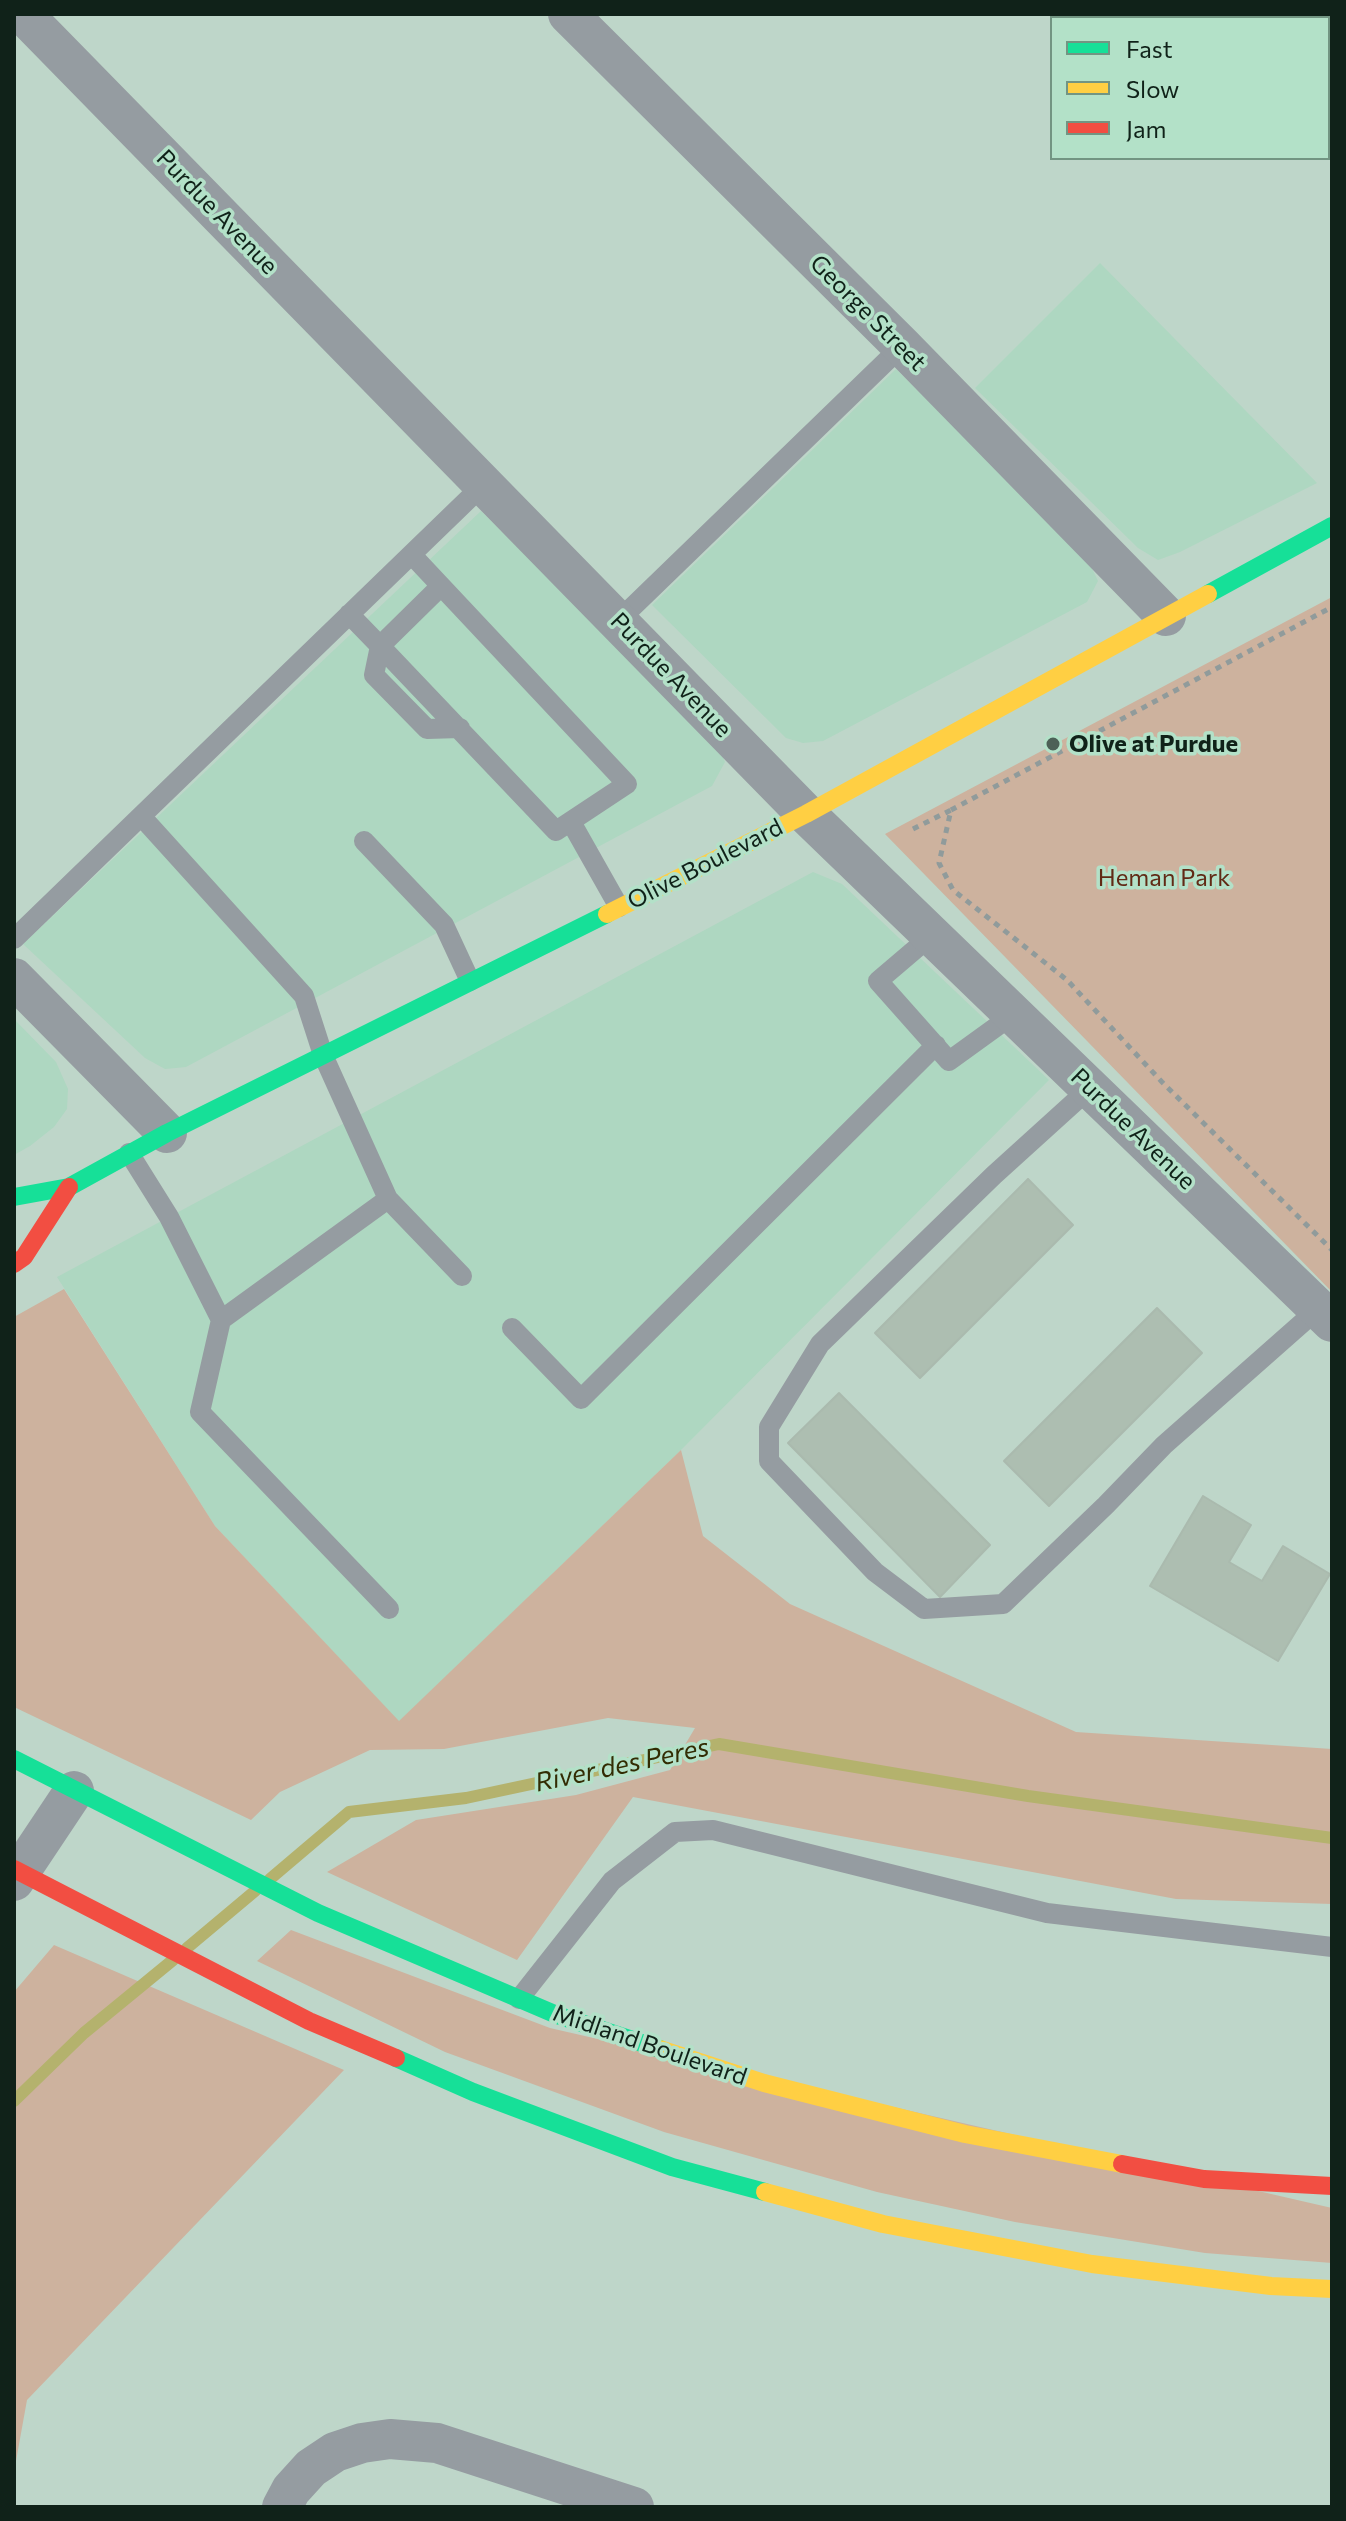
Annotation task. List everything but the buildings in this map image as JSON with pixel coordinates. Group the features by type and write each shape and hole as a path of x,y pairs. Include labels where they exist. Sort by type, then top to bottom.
{"main road":[{"name":"Olive Boulevard","path":"14,1197 69,1187 167,1133 806,814 1332,526"},
{"name":"Olive Boulevard","path":"14,1264 24,1257 69,1187"},
{"name":"Midland Boulevard","path":"14,1759 318,1913 557,2015 764,2083 965,2134 1204,2179 1332,2186"},
{"path":"16,1874 92,1908 309,2021 473,2092 672,2167 883,2224 1092,2264 1271,2286 1332,2289"}],"street":[{"name":"Purdue Avenue","path":"23,14 806,814 1325,1315"},
{"name":"George Street","path":"568,14 902,346 1166,616"},
{"path":"14,978 167,1133"},
{"path":"16,1874 74,1791"},
{"path":"286,2498 311,2468 335,2452 362,2443 390,2439 437,2443 634,2507"}],"lane":[{"path":"618,621 902,346"},
{"path":"14,939 484,484"},
{"path":"349,614 556,831 627,784 412,555"},
{"path":"380,646 440,587"},
{"path":"141,816 304,996 323,1055 388,1199 462,1276"},
{"path":"571,822 619,907"},
{"path":"364,841 444,925 470,981"},
{"path":"932,935 878,981 949,1061 1014,1014"},
{"path":"512,1328 581,1399 936,1045"},
{"path":"1090,1088 994,1175 820,1344 769,1427 769,1461 875,1572 924,1609 1003,1604 1164,1445 1325,1315"},
{"path":"129,1153 169,1217 221,1320 200,1412 389,1609"},
{"path":"221,1320 388,1199"},
{"path":"519,1999 612,1881 675,1832 713,1830 1047,1913 1332,1947"}],"path":[{"path":"913,829 1332,607"},
{"path":"951,810 939,863 953,890 1067,980 1162,1082 1332,1250"}],"shaded area":[{"path":"1100,263 1317,483 1158,560 1138,548 975,388"},
{"path":"896,369 1088,560 1098,581 1087,602 823,741 803,743 786,738 652,605"},
{"path":"481,511 719,748 725,762 712,786 186,1067 165,1069 145,1058 23,944"},
{"path":"813,872 842,884 1049,1080 681,1450 399,1722 215,1526 57,1277"},
{"path":"14,1019 56,1062 68,1089 67,1109 54,1127 14,1155"}],"green space":[{"name":"Heman Park","path":"1332,597 1332,1292 885,834"},
{"path":"64,1289 215,1526 399,1721 681,1450 703,1536 790,1604 1076,1732 1332,1749 1332,1904 1176,1899 633,1797 517,1960 327,1872 416,1820 576,1795 670,1770 695,1728 608,1718 444,1749 370,1750 280,1792 251,1820 14,1707 14,1317"},
{"path":"291,1930 550,2028 1332,2208 1332,2263 1205,2253 1015,2222 877,2192 664,2132 445,2052 257,1961"},
{"path":"54,1945 344,2070 27,2400 14,2472 14,1992"}],"waterway":[{"name":"River des Peres","path":"270,1879 349,1812 466,1798 719,1744 1028,1796 1332,1838"},
{"name":"River des Peres","path":"187,1948 255,1891"},
{"name":"River des Peres","path":"14,2101 84,2033 173,1960"}],"traffic: fast":[{"path":"1208,594 1332,526"},
{"path":"14,1197 69,1187 167,1133 607,914"},
{"path":"14,1759 318,1913 557,2015 660,2049"},
{"path":"396,2058 473,2092 672,2167 765,2192"}],"traffic: slow":[{"path":"607,914 806,814 1208,594"},
{"path":"660,2049 764,2083 965,2134 1122,2164"},
{"path":"765,2192 883,2224 1092,2264 1271,2286 1332,2289"}],"traffic: jam":[{"path":"14,1264 24,1257 69,1187"},
{"path":"14,1869 309,2021 396,2058"},
{"path":"1122,2164 1204,2179 1332,2186"}],"place":[{"name":"Olive at Purdue","path":"1053,744"}]}
